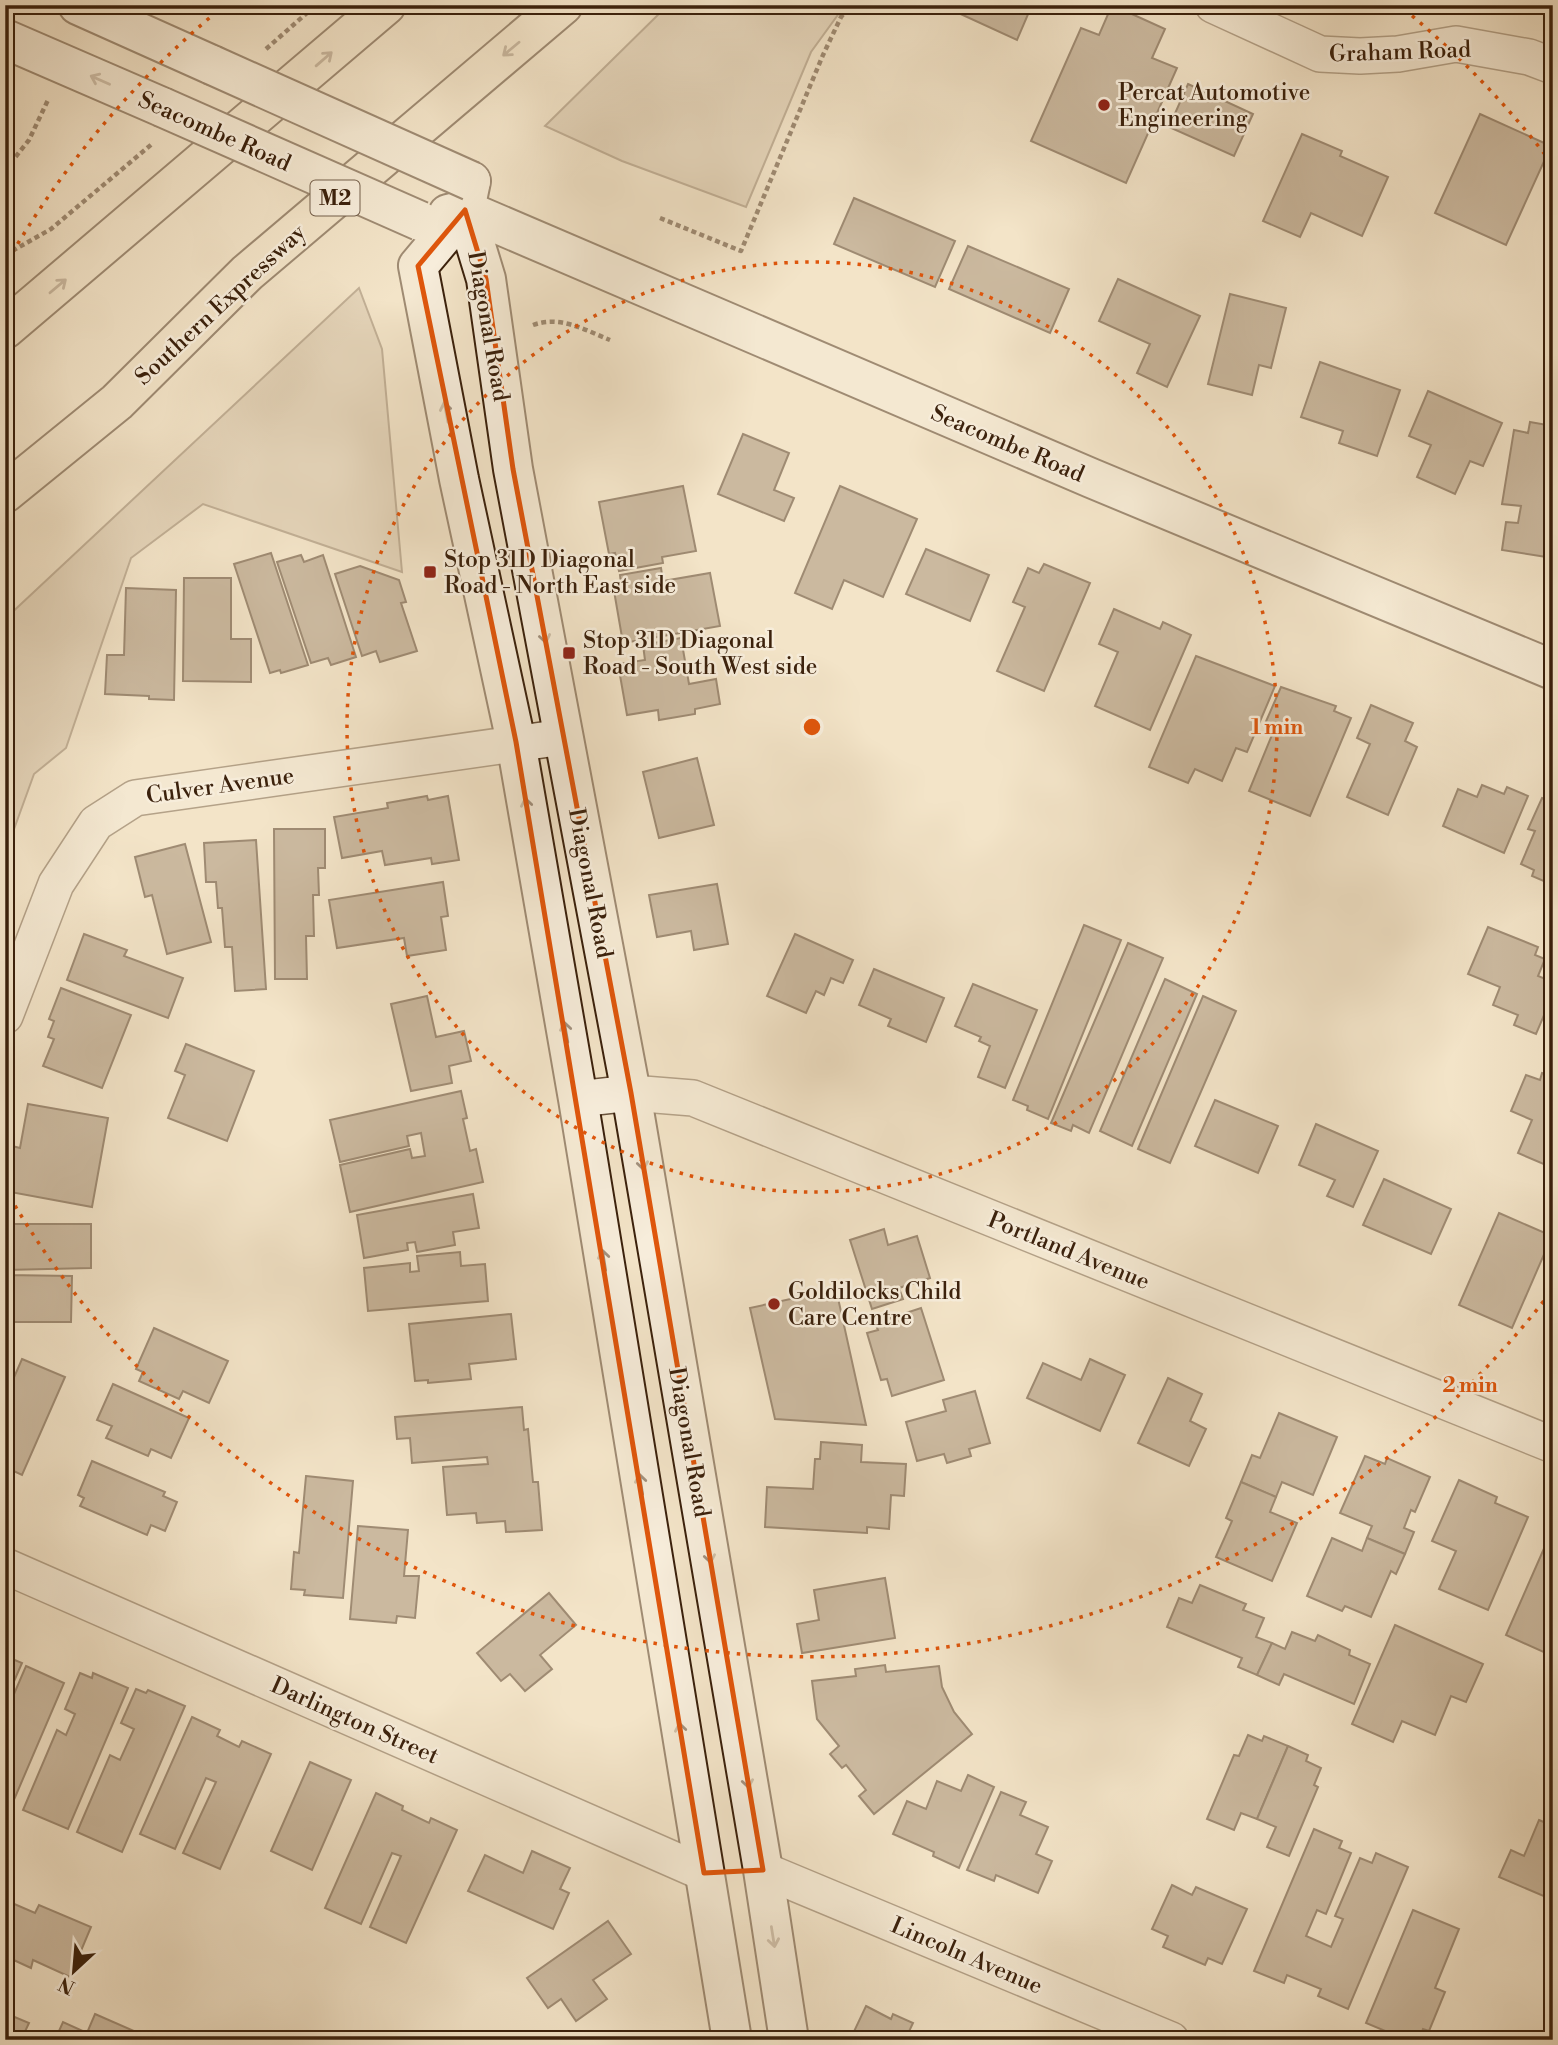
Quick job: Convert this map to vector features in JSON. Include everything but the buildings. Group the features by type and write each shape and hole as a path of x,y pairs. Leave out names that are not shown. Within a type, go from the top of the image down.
{"highway":[{"path":"5,329 386,5"},
{"name":"Southern Expressway","path":"5,493 117,402 247,273 563,5"},
{"path":"5,513 117,402"}],"main road":[{"name":"Seacombe Road","path":"78,5 212,65 468,196 1065,467 1553,670"},
{"name":"Seacombe Road","path":"5,39 420,221 468,196"},
{"name":"Diagonal Road","path":"468,196 486,279 513,469 631,1093 789,2040"},
{"name":"Diagonal Road","path":"468,196 418,266 459,479 516,742 578,1099 732,2040"},
{"path":"704,1873 762,1870"}],"street":[{"name":"Graham Road","path":"1213,5 1320,54 1398,54 1456,44 1529,57 1553,66"},
{"name":"Culver Avenue","path":"5,1016 56,884 96,823 135,798 564,737"},
{"name":"Portland Avenue","path":"578,1099 631,1093 693,1098 1553,1445"},
{"name":"Darlington Street","path":"5,1566 704,1873"},
{"name":"Lincoln Avenue","path":"762,1870 1171,2040"}],"path":[{"path":"660,218 741,251 822,55 841,17 851,5"},
{"path":"5,170 29,140 64,64"},
{"path":"529,331 533,324 550,320 566,323 610,340"}],"highlighted area":[{"path":"465,210 486,279 513,469 631,1093 763,1870 704,1873 516,742 418,266"}],"shaded area":[{"path":"668,5 845,5 811,52 746,207 622,161 545,126"},
{"path":"359,288 382,349 402,572 203,504 131,558 66,748 34,774 5,854 5,619"}],"place":[{"name":"Percat Automotive Engineering","path":"1104,105"},
{"name":"Stop 31D Diagonal Road - North East side","path":"430,572"},
{"name":"Stop 31D Diagonal Road - South West side","path":"569,653"},
{"name":"Goldilocks Child Care Centre","path":"774,1304"}]}
